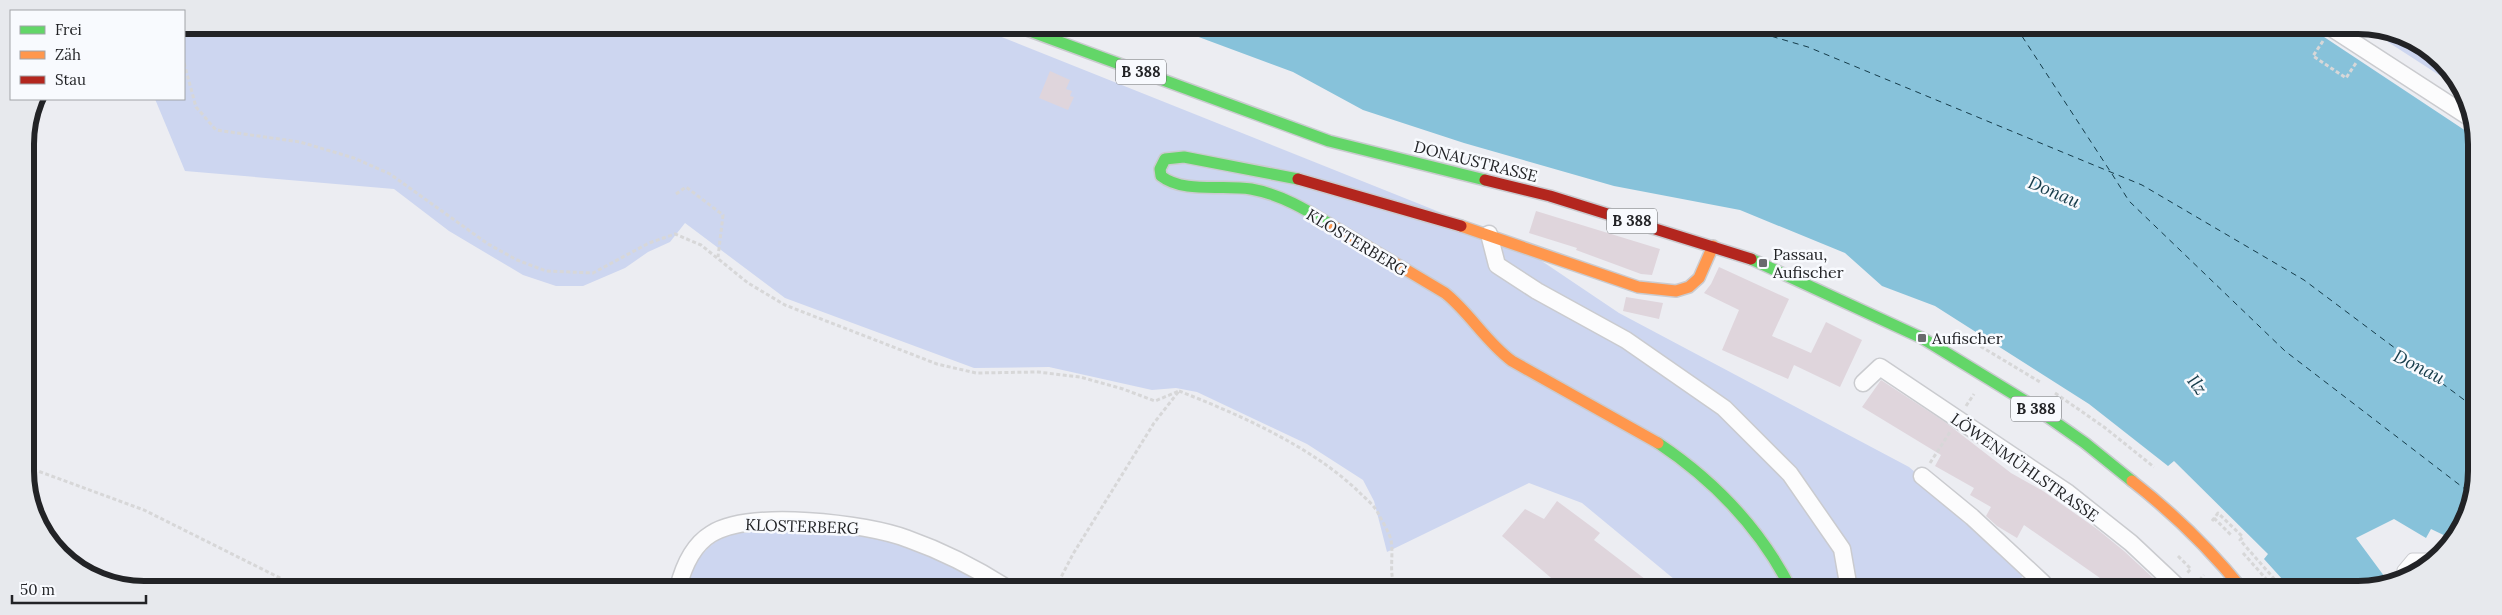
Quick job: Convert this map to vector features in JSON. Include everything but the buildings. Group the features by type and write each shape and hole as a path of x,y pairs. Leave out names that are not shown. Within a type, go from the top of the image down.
{"street":[{"name":"DONAUSTRASSE","path":"1038,34 1329,141 1550,196 1763,263 1922,338 2025,401 2085,443 2185,526 2235,581"},
{"path":"2340,34 2463,113"},
{"name":"KLOSTERBERG","path":"1713,246 1699,278 1689,286 1676,291 1638,287 1489,234 1274,173 1184,157 1165,159 1160,165 1160,173 1163,178 1169,183 1180,186 1240,187 1274,194 1450,297 1510,360 1659,444 1709,482 1736,506 1767,549 1786,581"},
{"path":"1489,234 1497,265 1537,291 1626,340 1724,408 1784,467 1842,549 1848,581"},
{"name":"LÖWENMÜHLSTRASSE","path":"1863,383 1880,367 2068,493 2131,543 2171,581"},
{"path":"1922,476 1972,517 2042,581"},
{"name":"KLOSTERBERG","path":"680,581 685,568 700,542 722,528 740,523 760,522 839,524 872,528 908,539 994,581"}],"lane":[{"path":"2402,572 2412,558 2426,558"}],"path":[{"path":"2327,34 2313,56 2346,78 2365,50"},
{"path":"185,67 196,108 216,130 300,142 354,158 390,174 488,244 517,260 546,271 593,273 649,243 674,234 701,245 748,283 785,305 938,364 976,373 1038,372 1080,378 1123,388 1155,401 1178,392 1228,412 1301,449 1345,479 1377,510 1390,540 1390,567 1394,581"},
{"path":"676,194 686,187 723,214 718,258"},
{"path":"1059,581 1073,554 1150,430 1178,392"},
{"path":"34,470 144,510 286,581"},
{"path":"2231,536 2213,520 2218,513 2243,536 2240,540 2276,581"}],"shaded area":[{"path":"185,34 994,34 1512,241 1619,313 1909,467 2026,567 2020,581 1676,581 1582,503 1529,483 1387,552 1374,501 1363,480 1307,444 1197,392 1176,388 1152,390 1049,367 974,368 785,298 685,223 670,242 648,252 625,268 583,286 556,286 523,275 449,231 394,189 185,171 155,100 185,100"},
{"path":"2390,39 2394,40 2420,52 2450,82 2388,42"},
{"path":"749,530 834,533 897,540 978,581 687,581 698,560 712,544 730,534"}],"water":[{"path":"1191,34 2320,34 2467,132 2468,479 2462,507 2447,537 2431,529 2426,538 2394,519 2356,538 2386,578 2366,581 2284,581 2264,559 2268,554 2174,461 2168,466 2089,404 1935,306 1882,286 1845,253 1740,210 1614,186 1464,143 1363,110 1293,72"}],"ferry route":[{"path":"1764,34 1808,47 2142,185 2304,280 2468,403"},
{"path":"2021,34 2110,171"},
{"path":"2112,174 2129,201 2285,351 2466,490"}],"traffic: fast":[{"path":"1038,34 1329,141 1485,180"},
{"path":"1298,179 1184,157 1165,159 1160,169 1161,176 1170,182 1181,185 1262,191 1303,208 1331,225"},
{"path":"1751,259 1922,338 2025,401 2085,443 2132,481"},
{"path":"1658,443 1698,473 1734,507 1765,546 1787,581"}],"traffic: slow":[{"path":"1331,225 1445,293 1494,345 1512,361 1658,443"},
{"path":"1461,226 1638,287 1676,291 1689,287 1699,278 1713,246"},
{"path":"2132,481 2190,532 2236,581"}],"traffic: jam":[{"path":"1298,179 1461,226"},
{"path":"1485,180 1550,196 1751,259"}],"place":[{"name":"Passau, Aufischer","path":"1763,263"},
{"name":"Aufischer","path":"1922,338"}],"water label":[{"name":"Donau","path":"2054,192"},
{"name":"Donau","path":"2419,367"},
{"name":"Ilz","path":"2197,385"}]}
